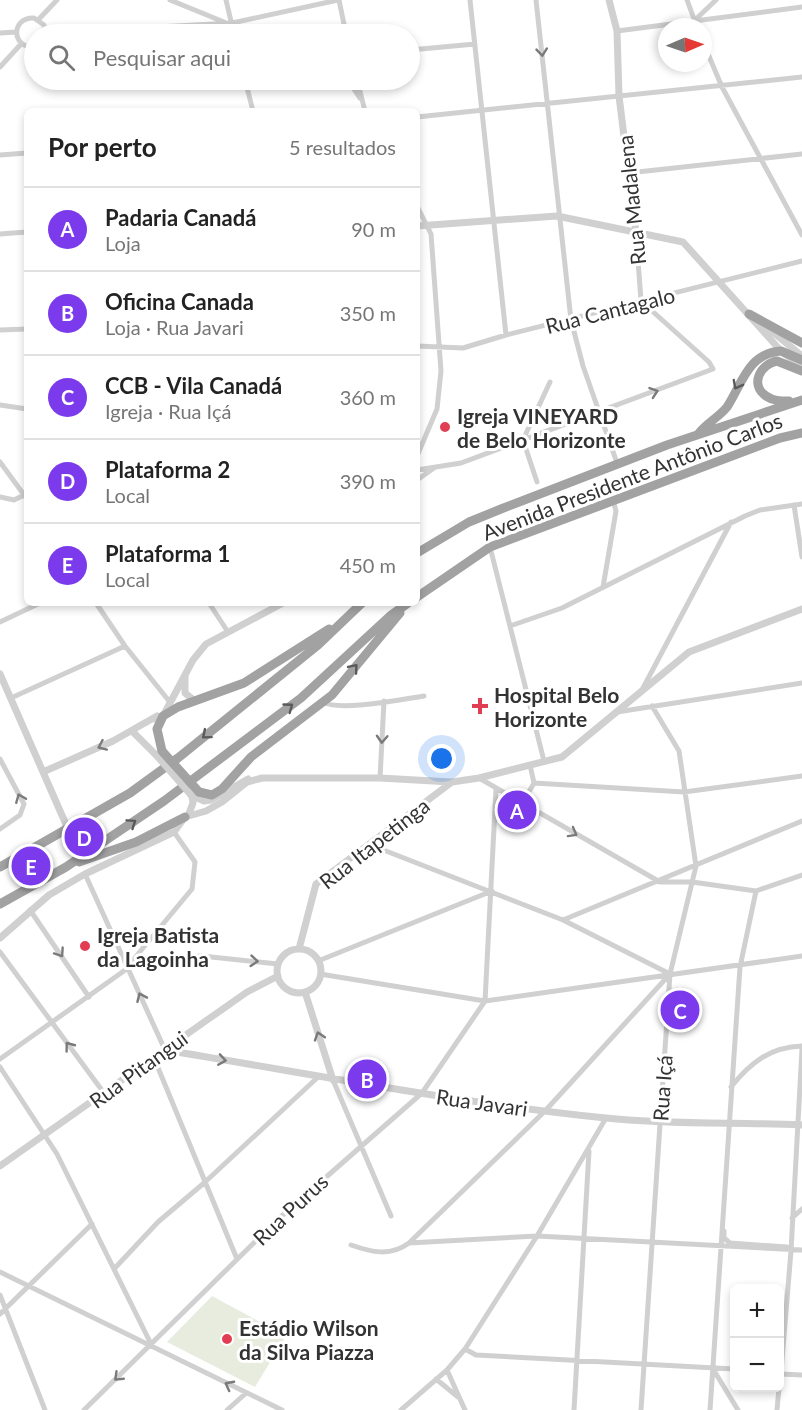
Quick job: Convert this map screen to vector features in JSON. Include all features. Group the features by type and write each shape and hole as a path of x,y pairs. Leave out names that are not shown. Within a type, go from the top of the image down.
{"highway":[{"path":"749,314 802,343"},
{"path":"698,435 727,407 745,372 767,354 781,351 802,358"},
{"path":"792,402 774,400 763,394 758,384 759,372 765,365 777,361 802,369"},
{"name":"Avenida Presidente Antônio Carlos","path":"420,551 469,522 617,463 802,400"},
{"name":"Avenida Presidente Antônio Carlos","path":"420,595 490,548 780,438 802,433"},
{"path":"0,867 130,793 178,758 318,645 359,606"},
{"path":"0,904 66,867 164,801 301,698 390,616 405,606"},
{"path":"349,616 244,683 163,711 157,729 160,753 194,795 212,795 222,789 251,757 323,702 406,606"},
{"path":"66,867 136,842 187,817"}],"street":[{"path":"38,20 57,0"},
{"path":"170,0 229,23"},
{"path":"226,0 229,23"},
{"path":"212,24 229,23 339,0 344,24"},
{"path":"470,0 506,335"},
{"path":"536,0 557,216 571,320 617,463"},
{"name":"Rua Madalena","path":"609,0 617,31 619,96 636,233 641,302"},
{"path":"687,0 693,18"},
{"path":"700,18 716,0"},
{"path":"712,21 802,7"},
{"path":"21,44 16,32 19,24 26,19 38,20 42,24"},
{"path":"617,31 658,27"},
{"path":"0,33 16,32"},
{"path":"0,67 21,44"},
{"path":"420,49 475,44"},
{"path":"712,63 722,87 802,235"},
{"path":"420,117 802,77"},
{"path":"248,90 252,108"},
{"path":"355,90 364,103"},
{"path":"360,90 365,108"},
{"path":"0,155 24,153"},
{"path":"628,173 802,154"},
{"path":"420,211 429,225 441,371 437,409 420,449"},
{"path":"420,226 557,216 682,242 781,351 802,369"},
{"path":"0,234 24,232"},
{"name":"Rua Cantagalo","path":"420,346 474,346 506,335 721,284 802,261"},
{"path":"420,470 461,463 712,369 709,362 641,302"},
{"path":"749,314 802,358"},
{"path":"0,330 24,329"},
{"path":"763,330 768,342 767,354"},
{"path":"537,482 523,440 550,382"},
{"path":"0,405 24,408"},
{"path":"0,462 24,494"},
{"path":"420,478 436,467"},
{"path":"0,497 14,500 24,498"},
{"path":"603,587 616,511 613,500"},
{"path":"510,626 562,608 760,510 802,504"},
{"path":"794,505 802,557"},
{"path":"643,688 732,522"},
{"path":"490,548 544,761"},
{"path":"0,622 34,606"},
{"path":"98,606 125,646 163,711"},
{"path":"211,606 228,632"},
{"path":"44,772 132,731 163,711 199,651 228,632 277,606"},
{"name":"Rua Itapetinga","path":"299,949 316,885 452,782 479,778 562,757 689,652 802,609"},
{"path":"11,698 125,646"},
{"path":"0,674 68,830"},
{"path":"186,674 185,693 195,701"},
{"path":"617,712 802,683"},
{"path":"323,702 330,705 344,705 424,696"},
{"path":"380,778 384,701"},
{"name":"Rua Içá","path":"641,1410 670,974 696,866 679,752 652,706"},
{"path":"132,731 160,753"},
{"path":"0,761 24,804 20,815 0,829"},
{"path":"522,804 534,783 530,765"},
{"path":"194,795 204,801 217,798 230,787 259,776 286,778"},
{"path":"534,783 684,792 802,776"},
{"path":"187,817 222,802 247,782 262,778 380,778 452,782"},
{"path":"479,778 660,882 692,882 756,891 802,875"},
{"path":"485,1000 496,789"},
{"path":"0,938 49,895 85,874 174,832 187,817 194,803 194,795"},
{"path":"563,920 660,882 802,820"},
{"path":"0,1059 89,997 133,960 192,889 195,862 174,832"},
{"path":"368,844 563,920 670,974"},
{"path":"85,874 165,1050"},
{"path":"318,961 492,891"},
{"path":"756,891 740,967 730,1088 725,1239 730,1243 802,1250"},
{"path":"30,910 89,997"},
{"path":"299,949 307,950 318,961 320,974 312,988 305,992 288,990 278,976 278,964 286,953 299,949"},
{"path":"0,952 104,1093"},
{"path":"133,960 202,956 278,964"},
{"path":"320,974 485,1000 670,974 740,967 802,956"},
{"path":"351,1245 382,1253 397,1250 409,1243 545,1110 670,974"},
{"name":"Rua Pitangui","path":"0,1166 247,992 278,976"},
{"path":"305,992 333,1080 391,1216"},
{"name":"Rua Purus","path":"85,1410 237,1258 360,1145 422,1093 485,1000"},
{"path":"730,1088 742,1072 762,1057 779,1049 802,1048 800,1125 783,1338"},
{"name":"Rua Javari","path":"165,1050 317,1078 606,1118 660,1123 729,1122 800,1125"},
{"path":"154,1058 237,1258"},
{"path":"0,1067 46,1135 151,1344"},
{"path":"114,1269 158,1222 204,1183 317,1078"},
{"path":"401,1410 447,1370 465,1348 537,1236 606,1118"},
{"path":"574,1410 589,1149"},
{"path":"710,1410 727,1167"},
{"path":"792,1218 802,1209"},
{"path":"0,1314 92,1224"},
{"path":"409,1243 537,1236 653,1244 791,1249"},
{"path":"0,1272 151,1344 245,1394 282,1410"},
{"path":"0,1295 45,1410"},
{"path":"465,1348 476,1355 730,1369"},
{"path":"712,1367 738,1410"},
{"path":"447,1370 465,1410"},
{"path":"784,1374 802,1375"},
{"path":"436,1379 459,1398"},
{"path":"777,1410 778,1392"},
{"path":"228,1410 245,1394"}],"shaded area":[{"name":"Estádio Wilson da Silva Piazza","path":"212,1296 286,1336 255,1387 167,1342"}],"place":[{"name":"Igreja VINEYARD de Belo Horizonte","path":"445,427"},
{"name":"Hospital Belo Horizonte","path":"480,706"},
{"name":"Padaria Canadá","path":"517,810"},
{"name":"Plataforma 2","path":"84,837"},
{"name":"Plataforma 1","path":"31,866"},
{"name":"Igreja Batista da Lagoinha","path":"85,946"},
{"name":"CCB - Vila Canadá","path":"680,1010"},
{"name":"Oficina Canada","path":"367,1079"},
{"name":"Estádio Wilson da Silva Piazza","path":"227,1339"}]}
